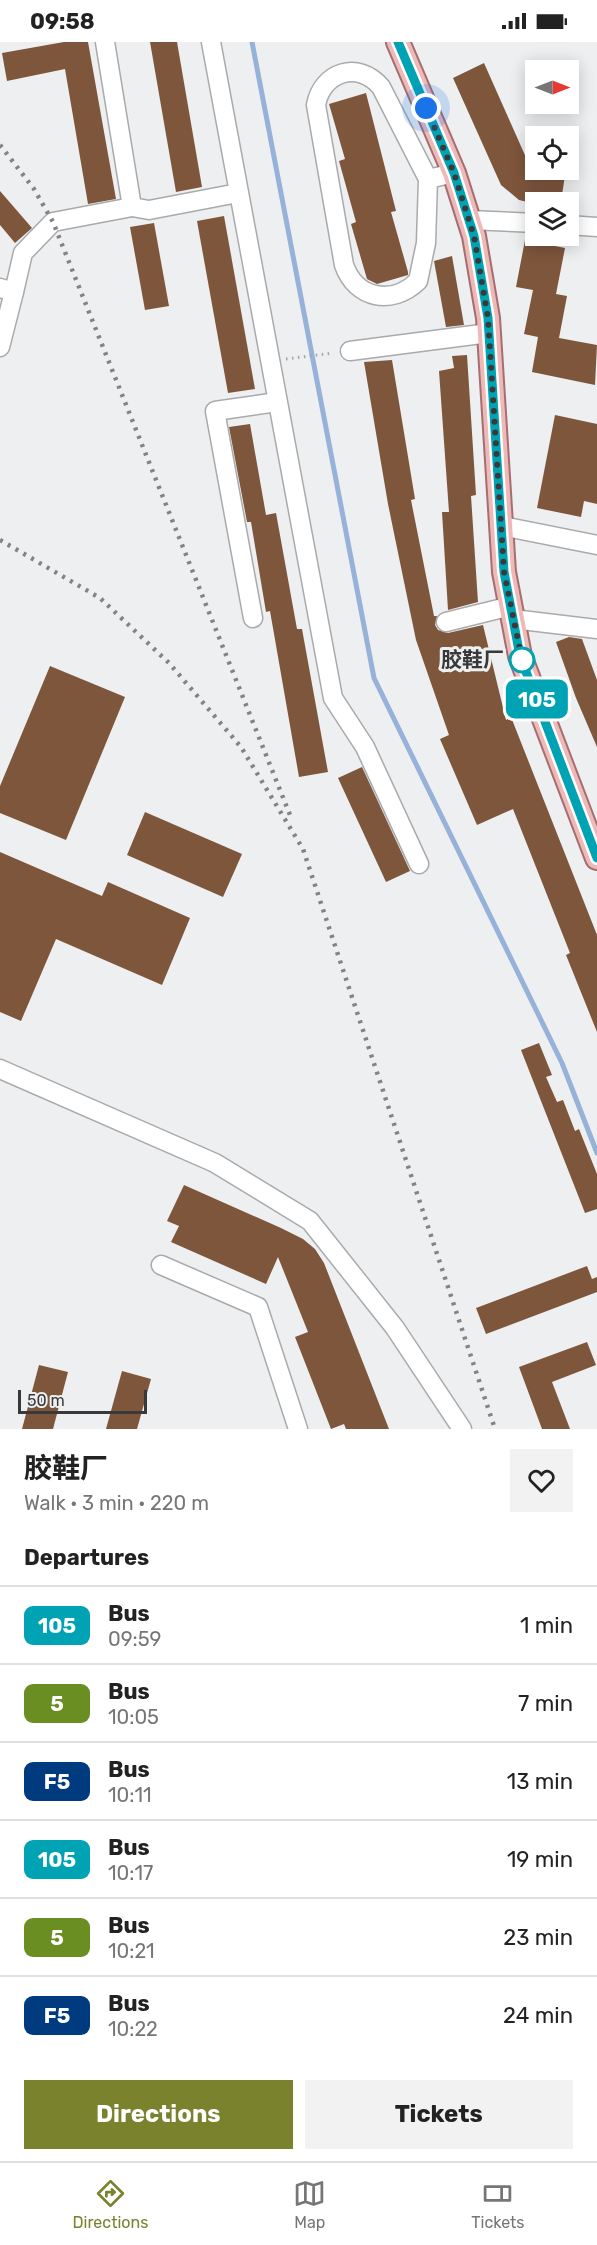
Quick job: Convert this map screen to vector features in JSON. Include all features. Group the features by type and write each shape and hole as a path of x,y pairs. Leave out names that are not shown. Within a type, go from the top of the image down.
{"main road":[{"path":"398,42 454,173 474,236 489,333 504,572 520,656 597,858"}],"street":[{"path":"105,42 132,207"},
{"path":"211,42 333,698 365,747 419,864"},
{"path":"354,71 375,81 428,179 426,243 418,281 402,294 392,297 382,297 363,291 351,280 344,265 316,105 325,83 338,73 354,71"},
{"path":"428,179 454,173"},
{"path":"0,347 7,295 23,253 53,222 132,207 149,210 238,193"},
{"path":"469,220 525,223"},
{"path":"579,226 597,227"},
{"path":"350,351 489,333"},
{"path":"253,618 215,411 277,402"},
{"path":"502,526 597,545"},
{"path":"446,622 512,612 597,629"},
{"path":"0,1069 215,1163 310,1221 395,1328 462,1429"},
{"path":"161,1265 258,1307 298,1429"}],"path":[{"path":"298,357 350,351"}],"building":[{"path":"64,42 88,42 116,199 88,204 65,69 7,81 2,53"},
{"path":"150,42 177,42 202,187 176,192"},
{"path":"484,63 525,155 525,180 564,180 562,192 525,192 525,201 519,200 501,185 453,78"},
{"path":"366,93 396,211 391,212 408,272 408,275 377,284 367,279 351,224 356,222 339,161 345,159 329,104"},
{"path":"0,191 32,228 15,243 0,225"},
{"path":"224,216 255,389 228,393 197,221"},
{"path":"154,223 169,306 145,310 130,227"},
{"path":"525,240 525,246 565,248 556,294 567,296 559,338 597,345 595,385 532,372 538,337 524,334 533,290 516,287"},
{"path":"452,256 464,325 446,327 434,261"},
{"path":"467,355 476,495 471,496 478,602 448,610 442,512 449,512 439,371 454,368 452,356"},
{"path":"392,360 415,499 411,500 434,616 437,616 435,625 438,630 448,633 483,625 506,720 511,717 597,935 597,1032 566,955 570,953 513,809 477,825 440,739 449,735 416,640 388,504 364,362"},
{"path":"555,415 597,424 597,504 584,501 581,517 537,508"},
{"path":"250,424 266,515 276,513 297,629 302,629 328,772 299,777 270,611 266,612 251,522 247,522 229,427"},
{"path":"569,637 582,639 597,680 597,747 556,642"},
{"path":"50,666 125,697 66,840 0,813 0,786"},
{"path":"362,767 410,871 386,882 338,778"},
{"path":"145,812 242,854 223,897 127,855"},
{"path":"0,852 102,896 108,882 190,918 162,985 56,939 21,1021 0,1012"},
{"path":"539,1043 552,1075 546,1077 557,1102 563,1100 575,1131 579,1129 597,1174 597,1209 585,1213 521,1050"},
{"path":"184,1185 281,1228 303,1239 315,1249 324,1263 389,1429 346,1429 344,1424 331,1429 295,1337 308,1332 278,1257 266,1284 171,1242 179,1226 167,1221"},
{"path":"587,1266 592,1279 597,1277 597,1292 486,1334 476,1308"},
{"path":"587,1342 596,1365 552,1382 570,1429 542,1429 519,1367"},
{"path":"39,1365 68,1372 53,1429 22,1429"},
{"path":"122,1371 151,1379 137,1429 106,1429"}],"waterway":[{"path":"252,42 374,678 562,1063 597,1153"}],"railway":[{"path":"0,145 34,189 53,222 290,815"},
{"path":"0,540 100,598 169,663 241,747 303,849 495,1429"}],"bus line":[{"name":"105","path":"398,42 454,173 474,236 488,318 504,572 520,656 597,858"}],"place":[{"name":"胶鞋厂","path":"522,660"}],"route":[{"path":"426,108 454,173 474,236 488,318 504,572 522,660"}]}
